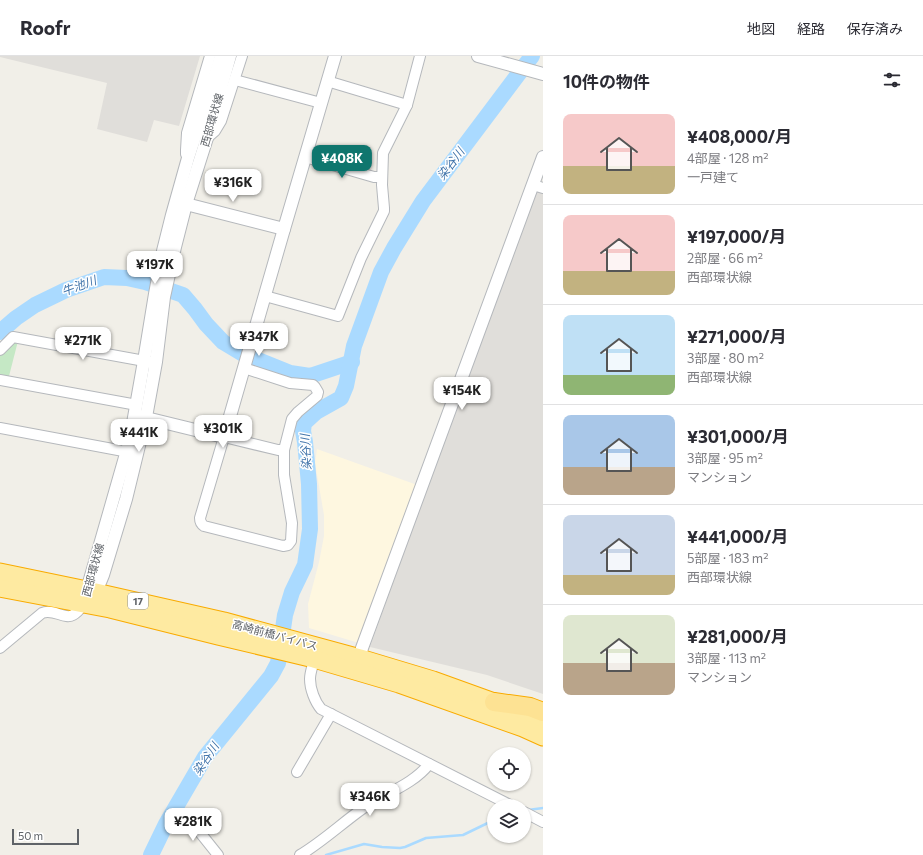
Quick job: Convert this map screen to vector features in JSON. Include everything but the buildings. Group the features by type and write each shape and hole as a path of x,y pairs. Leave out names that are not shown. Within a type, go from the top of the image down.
{"highway":[{"name":"高崎前橋バイパス","path":"0,572 89,595 224,621 272,641 294,647 360,658 432,680 494,702 543,722"},
{"name":"高崎前橋バイパス","path":"0,588 89,595"},
{"name":"高崎前橋バイパス","path":"294,647 314,659 399,684 523,728 543,737"},
{"path":"432,680 468,683 543,706"},
{"path":"494,702 530,707 543,712"},
{"path":"523,728 538,744 543,747"}],"street":[{"path":"188,158 186,154 187,133 210,56"},
{"name":"西部環状線","path":"89,595 132,453 130,440 139,412 150,362 160,296 181,202 188,158 221,56"},
{"name":"西部環状線","path":"181,202 207,138 230,56"},
{"path":"207,138 218,126 242,56"},
{"path":"244,366 290,383 313,385 316,387 318,392 317,396 292,419 284,450 284,476 292,528 291,541 286,546 204,526 201,523 200,518 224,437 244,366 305,157 335,56"},
{"path":"265,296 338,316 361,258 384,211 382,177 383,153 407,105 420,56"},
{"path":"478,56 543,74"},
{"path":"235,80 321,103"},
{"path":"328,81 407,105"},
{"path":"305,157 382,177"},
{"path":"360,658 362,648 538,186 543,157"},
{"path":"181,202 284,229"},
{"path":"0,350 13,337 150,362"},
{"path":"0,380 139,412 224,437 278,450 284,450"},
{"path":"0,428 132,453"},
{"path":"0,648 42,613 48,611 71,616 89,595"},
{"path":"314,659 310,678 312,691 322,709 498,799"},
{"path":"297,772 331,714"},
{"path":"300,855 317,844 362,809 404,785 419,774 429,764"},
{"path":"186,815 218,855"},
{"path":"531,816 543,822"}],"shaded area":[{"path":"0,56 200,56 179,126 154,120 147,142 97,129 107,83"},
{"path":"534,189 543,192 543,694 487,675 370,647"},
{"path":"317,449 420,486 359,643 309,628 308,604 324,536 324,515 315,463"}],"green space":[{"path":"18,341 8,380 0,378 0,354"}],"waterway":[{"name":"染谷川","path":"151,855 166,824 205,757 271,676 278,663 285,615 292,592 305,565 310,529 309,484 303,431 304,423 316,412 341,398 346,386 354,346 381,272 394,248 423,201 532,56"},
{"name":"牛池川","path":"0,332 16,318 35,305 66,290 104,277 127,278 145,282 183,295 206,324 223,342 243,354 290,373 310,376 352,362"},
{"path":"531,810 543,808"},
{"path":"326,855 364,844 400,848 426,838 463,835 487,823"}]}
